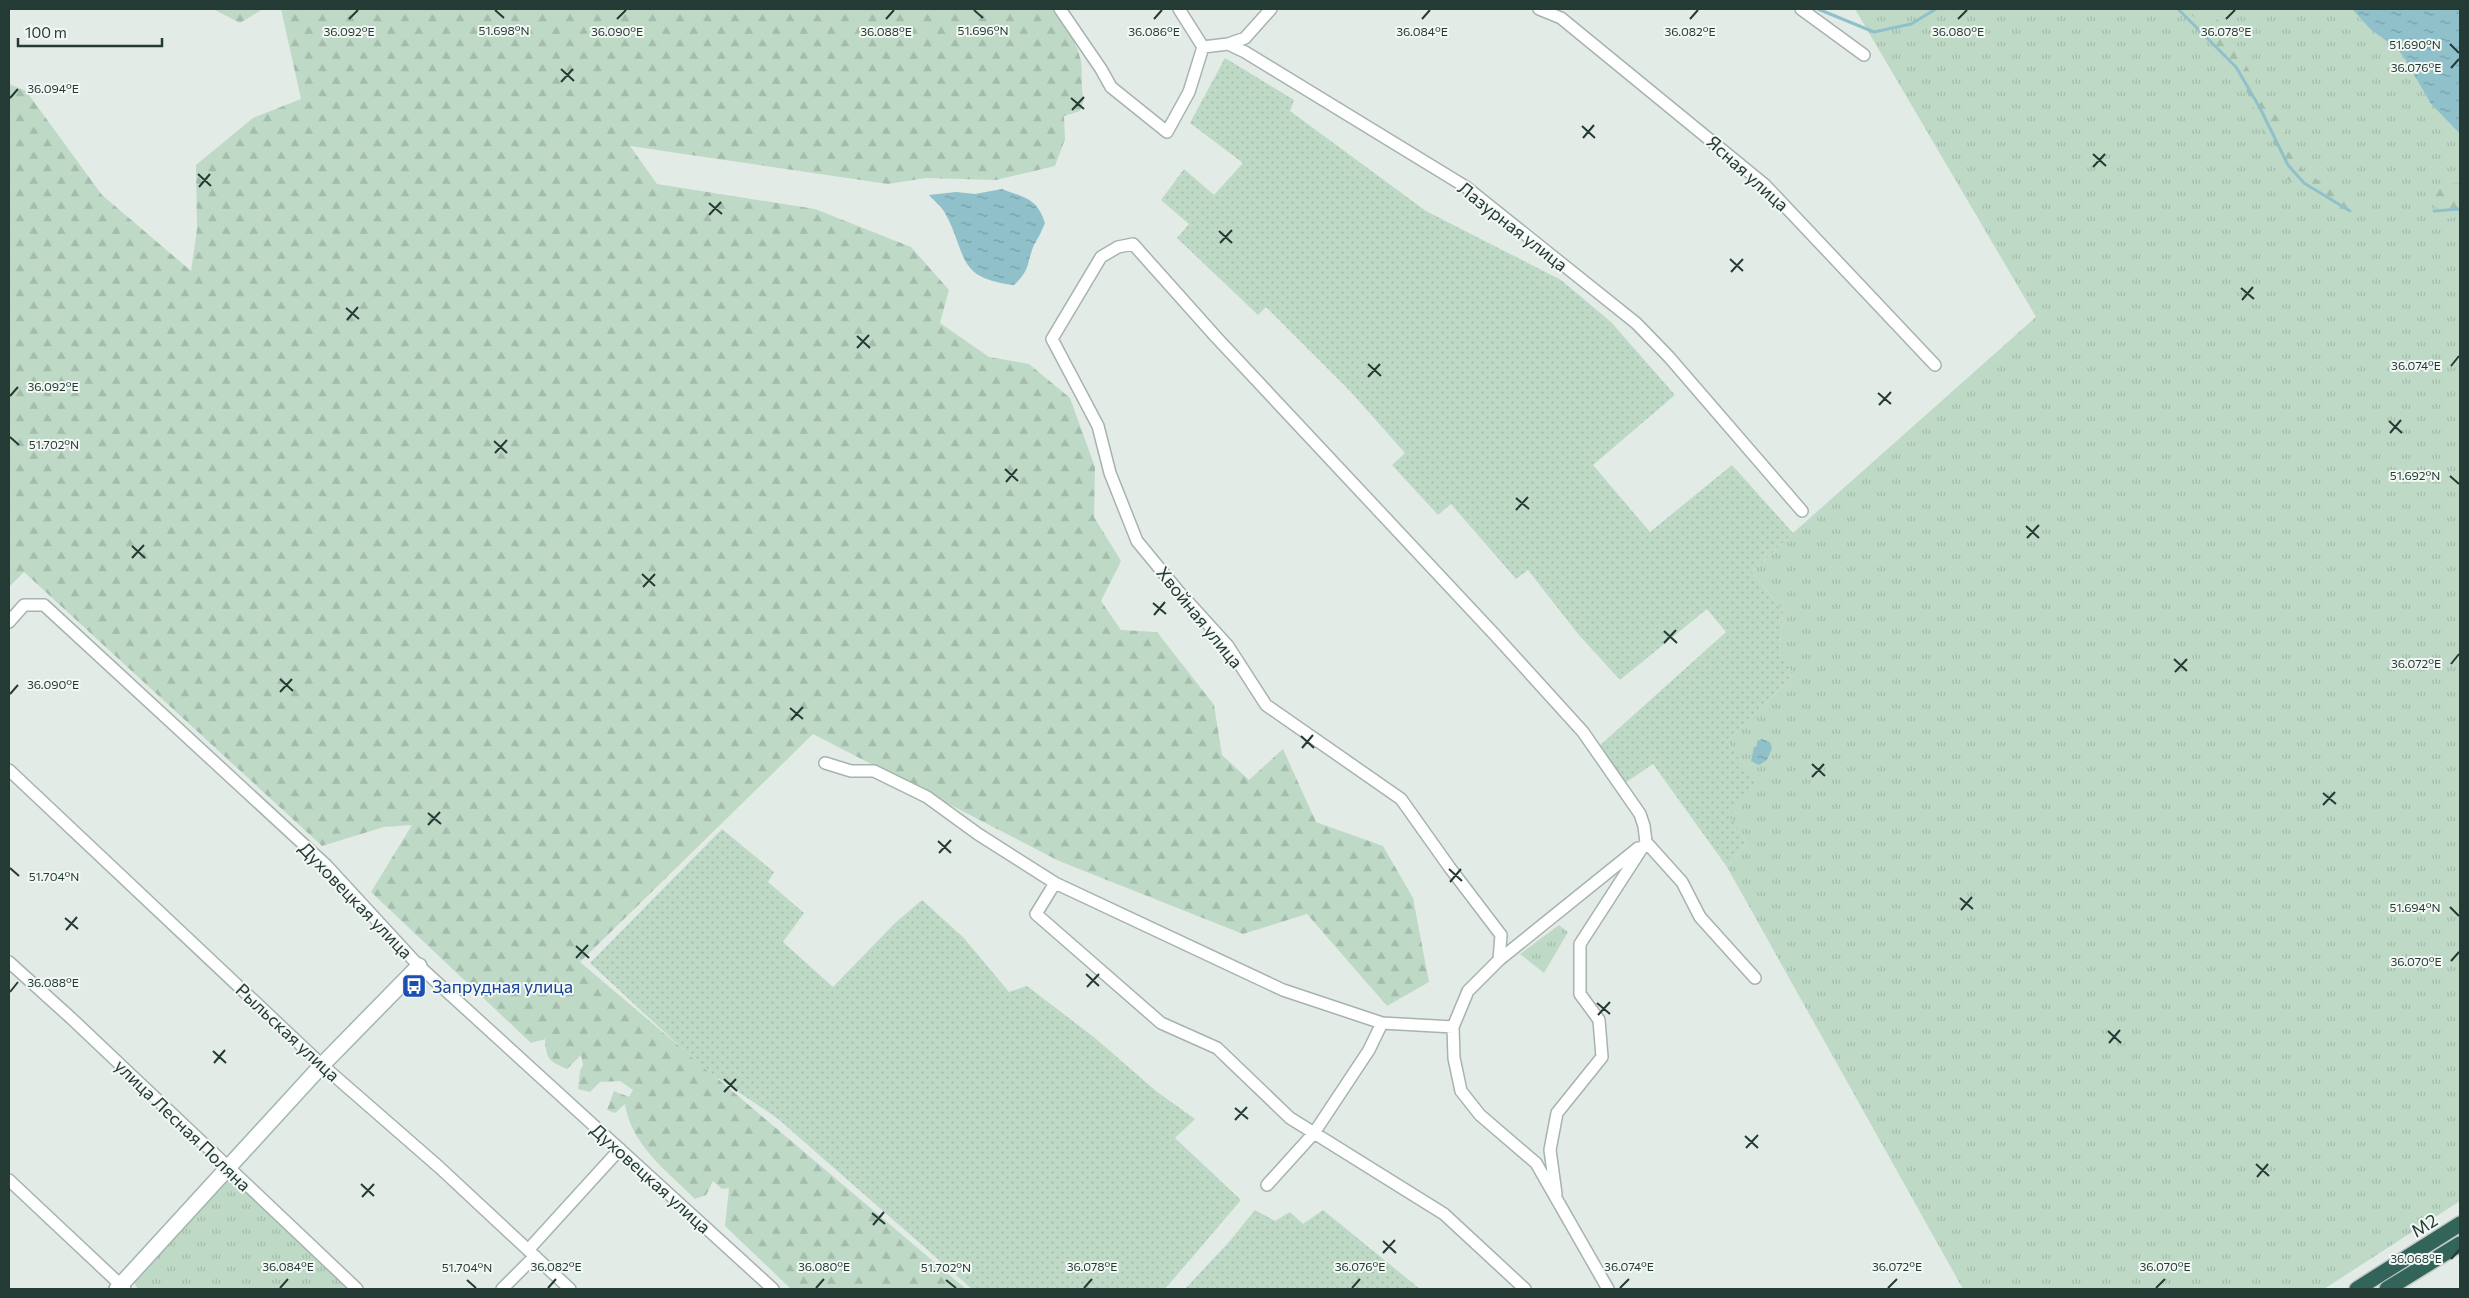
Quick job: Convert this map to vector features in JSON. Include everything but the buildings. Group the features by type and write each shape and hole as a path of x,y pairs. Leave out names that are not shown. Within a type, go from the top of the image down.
{"highway":[{"name":"М2","path":"2358,1289 2460,1224"},
{"path":"2388,1289 2460,1244"}],"street":[{"path":"1060,9 1111,87 1167,132 1188,92 1203,46"},
{"path":"1179,9 1203,46"},
{"path":"1203,46 1228,44 1245,38 1271,9"},
{"name":"Ясная улица","path":"1538,9 1561,18 1765,185 1935,365"},
{"path":"1561,18 1570,9"},
{"path":"1801,9 1864,55"},
{"name":"Лазурная улица","path":"1228,44 1245,52 1466,187 1636,323 1669,357 1802,512"},
{"name":"Хвойная улица","path":"1499,960 1501,935 1450,868 1401,798 1266,705 1228,646 1179,592 1137,541 1110,473 1098,426 1052,339 1101,257 1118,247 1133,244 1216,337 1495,635 1583,732 1640,814 1646,842"},
{"name":"Духовецкая улица","path":"9,622 24,605 44,605 326,866 418,966 773,1289"},
{"path":"824,763 851,772 874,771 927,797 978,834 1055,883 1283,990 1382,1023 1453,1027"},
{"name":"Рыльская улица","path":"9,770 322,1065 439,1168 570,1289"},
{"path":"1608,1289 1556,1194 1536,1163 1480,1115 1461,1091 1454,1058 1453,1027 1468,991 1499,960 1646,842"},
{"path":"1646,842 1682,882 1700,917 1755,978"},
{"path":"1556,1194 1550,1150 1557,1113 1602,1057 1599,1020 1580,994 1580,944 1646,842"},
{"path":"1055,883 1036,914 1161,1023 1217,1048 1290,1118 1444,1214 1526,1289"},
{"name":"улица Лесная Поляна","path":"9,962 71,1018 227,1168 357,1289"},
{"path":"9,1180 121,1288 227,1168 322,1065 418,966"},
{"path":"1267,1185 1314,1133 1369,1050 1382,1023"},
{"path":"502,1289 620,1149"}],"green space":[{"path":"213,9 263,9 240,23"},
{"path":"281,9 1055,9 1077,47 1082,66 1084,100 1080,111 1064,116 1065,139 1055,166 996,180 926,178 888,184 630,146 657,184 815,209 911,247 949,290 940,323 989,357 1029,364 1070,398 1095,467 1094,517 1121,561 1101,601 1121,630 1157,632 1214,705 1222,755 1249,780 1283,749 1316,822 1383,846 1413,898 1429,982 1387,1006 1307,914 1243,934 1059,861 813,734 580,962 966,1289 790,1288 725,1226 729,1188 722,1189 713,1181 706,1195 695,1199 642,1145 629,1119 625,1104 615,1113 607,1110 614,1091 629,1097 633,1090 620,1081 600,1082 590,1092 578,1089 580,1071 583,1065 581,1055 567,1069 552,1061 546,1051 545,1039 531,1043 371,892 412,825 384,827 322,846 24,572 9,587 9,84 26,91 102,195 191,271 197,229 196,165 253,118 301,99"},
{"path":"1855,9 2352,9 2371,30 2395,47 2403,56 2431,104 2460,134 2460,1201 2324,1289 1963,1289 1727,867 1747,842 1728,816 1755,784 1727,741 1794,675 1779,653 1783,611 1752,572 1793,533 2036,317"},
{"path":"2175,9 2207,9 2228,31 2237,57 2245,63 2262,95 2273,104 2275,114 2286,126 2286,142 2299,167 2354,206 2355,210 2352,216 2342,215 2285,177 2276,146 2263,134 2261,115 2251,105 2248,94 2237,77 2223,66 2222,52 2209,38 2202,24 2189,13"},
{"path":"1225,58 1294,100 1290,111 1426,211 1561,280 1611,322 1675,395 1593,465 1650,532 1732,465 1793,533 1752,572 1783,611 1779,653 1794,675 1727,741 1756,784 1729,816 1747,842 1727,867 1653,764 1625,783 1598,747 1726,632 1707,609 1620,680 1578,634 1528,570 1516,579 1451,504 1438,515 1392,465 1405,453 1350,391 1266,307 1258,315 1177,238 1189,224 1161,200 1184,169 1214,195 1243,163 1190,123"},
{"path":"2460,183 2460,216 2444,219 2434,202 2434,194 2436,190 2451,184"},
{"path":"722,829 774,872 768,882 804,913 783,942 833,987 895,923 922,900 963,937 1009,992 1027,986 1095,1038 1156,1091 1195,1119 1175,1138 1241,1200 1165,1289 972,1289 777,1118 703,1068 590,963"},
{"path":"1559,925 1568,932 1544,973 1520,954"},
{"path":"226,1178 245,1189 351,1289 138,1289 133,1281"},
{"path":"1255,1210 1275,1221 1290,1212 1303,1224 1323,1210 1420,1289 1185,1289 1229,1242"}],"water":[{"path":"2352,9 2460,9 2460,134 2431,104 2403,56 2395,47 2371,30"},
{"path":"1002,189 1029,200 1038,208 1045,223 1034,245 1026,270 1014,285 995,282 982,277 972,270 961,252 945,213 929,195 956,192 975,194"},
{"path":"1762,739 1770,742 1772,748 1767,760 1759,765 1751,761 1757,741"}],"waterway":[{"path":"1818,9 1874,32 1911,24 1936,9"},
{"path":"2178,9 2236,67 2260,108 2288,165 2304,183 2350,211"},
{"path":"2434,211 2460,209"}],"place":[{"name":"Запрудная улица","path":"414,986"}]}
